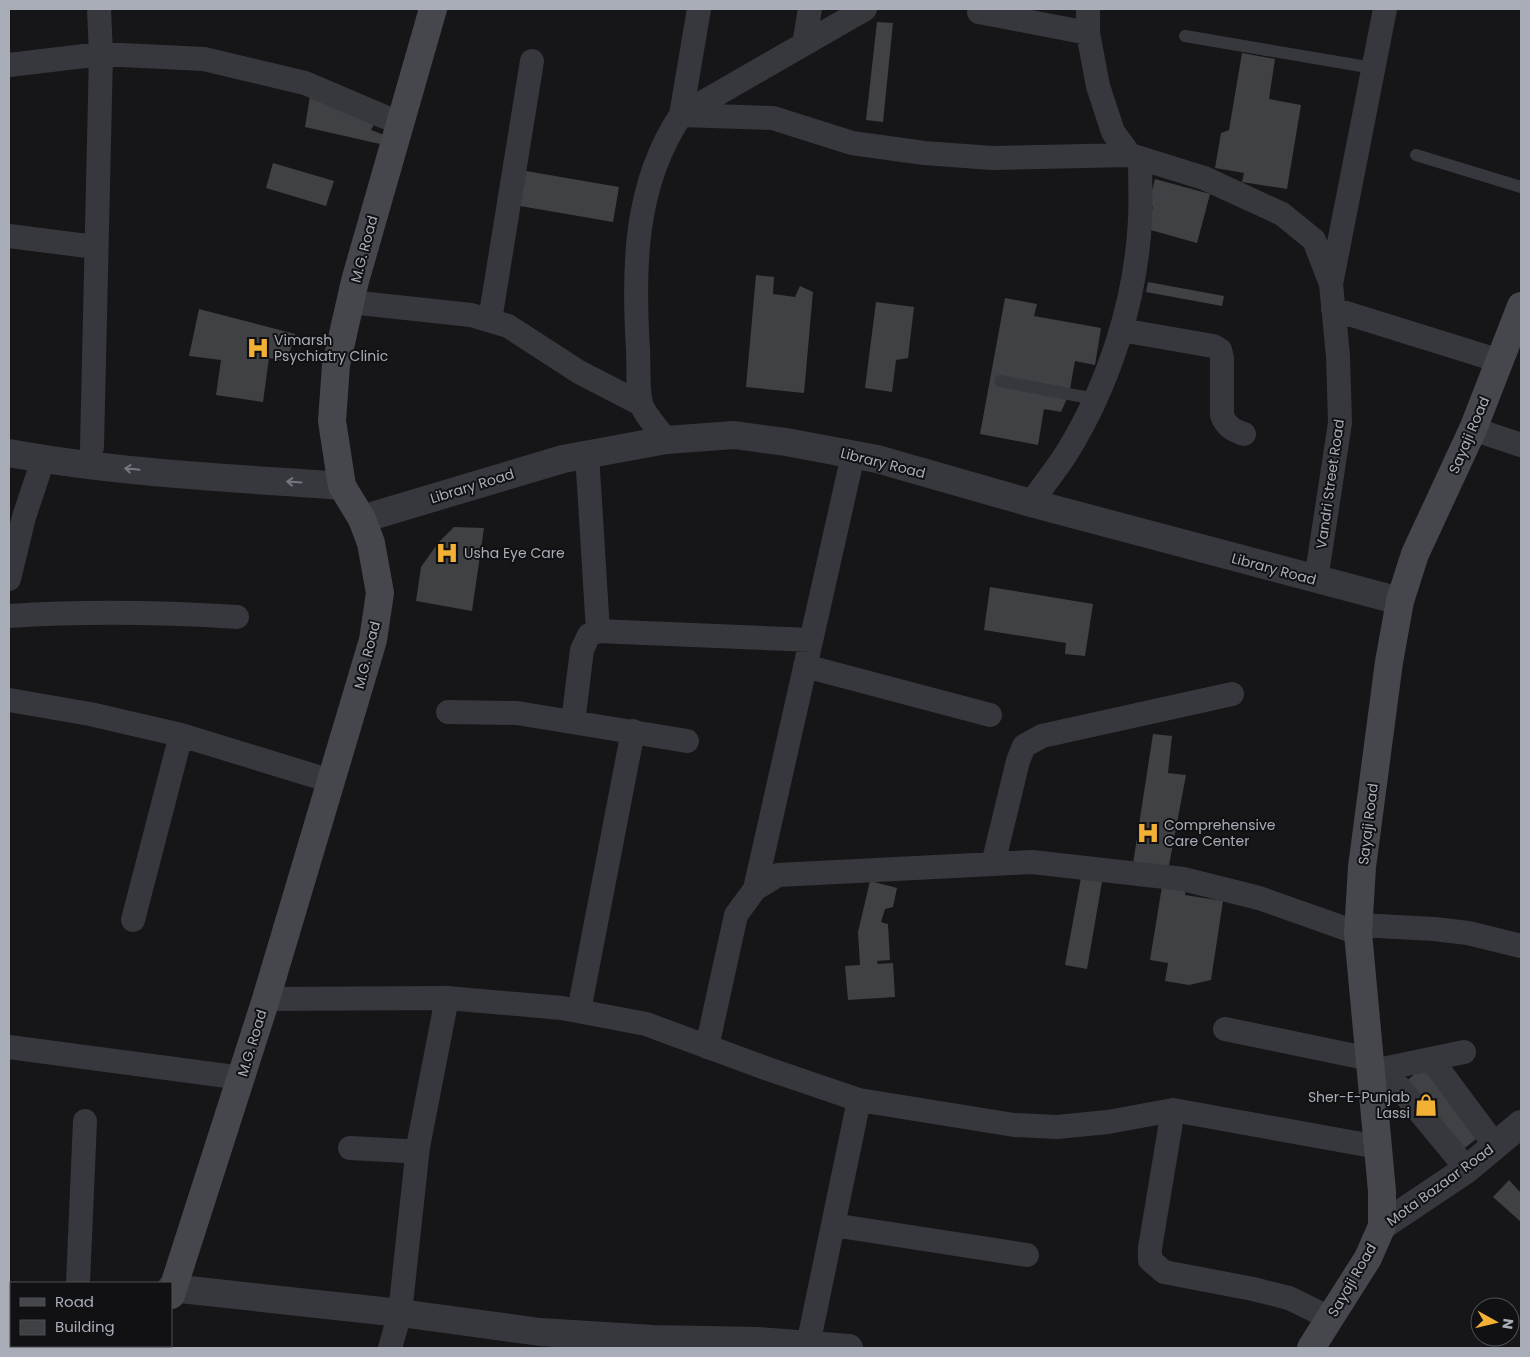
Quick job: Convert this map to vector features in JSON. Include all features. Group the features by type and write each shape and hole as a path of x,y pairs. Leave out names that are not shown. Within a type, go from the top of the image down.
{"main road":[{"name":"M.G. Road","path":"172,1290 242,1078 374,640 380,593 371,543 362,519 341,477 332,421 335,375 350,302 433,9"},
{"name":"Sayaji Road","path":"1314,1347 1368,1258 1382,1226 1382,1191 1378,1147 1375,1066 1359,929 1362,867 1389,662 1400,601 1415,554 1473,429 1521,306"}],"street":[{"path":"92,447 101,54 99,9"},
{"path":"641,404 636,318 638,241 643,204 656,161 668,135 681,115 699,9"},
{"path":"804,44 810,9"},
{"path":"681,115 864,9"},
{"path":"1031,504 1066,454 1095,399 1121,330 1133,282 1140,221 1135,157 1113,132 1098,86 1088,33 1088,9"},
{"path":"1331,284 1385,9"},
{"path":"979,12 1088,33"},
{"path":"9,65 101,54 204,59 304,83 399,124"},
{"path":"490,320 532,61"},
{"name":"Vandri Street Road","path":"681,115 773,118 852,143 924,153 992,158 1135,157 1204,178 1282,214 1314,240 1331,284 1338,356 1340,423 1316,580"},
{"path":"9,236 96,247"},
{"path":"350,302 470,315 508,326 579,372 641,404 666,440"},
{"path":"1333,309 1500,361"},
{"path":"1121,330 1213,346 1220,350 1222,358 1222,415 1225,423 1233,430 1244,434"},
{"path":"1473,429 1521,445"},
{"path":"9,435 341,477"},
{"name":"Library Road","path":"362,519 563,459 666,440 734,435 786,442 877,459 1031,504 1400,601"},
{"path":"9,453 43,460 170,474 341,477"},
{"path":"587,454 598,631"},
{"path":"755,889 853,455"},
{"path":"9,579 24,517 43,460"},
{"path":"9,616 82,612 159,612 237,617"},
{"path":"573,722 582,650 589,635 598,631 811,640"},
{"path":"805,666 990,714"},
{"path":"993,864 1018,761 1024,746 1042,736 1232,694"},
{"path":"9,700 90,714 181,735 332,781"},
{"path":"448,712 516,713 687,741"},
{"path":"579,1010 633,731"},
{"path":"132,920 181,735"},
{"path":"706,1047 736,915 755,889 778,875 1032,862 1183,879 1259,898 1359,929 1434,928 1468,933 1521,946"},
{"path":"266,998 447,998 579,1010 646,1024 859,1100 1014,1125 1057,1127 1108,1122 1173,1110 1378,1147"},
{"path":"390,1348 400,1314 418,1147 447,998"},
{"path":"1225,1029 1375,1066 1431,1059 1464,1052"},
{"path":"9,1047 242,1078"},
{"path":"1431,1059 1495,1146"},
{"path":"1375,1066 1467,1169"},
{"path":"808,1345 859,1100"},
{"path":"1173,1110 1150,1248 1150,1260 1164,1272 1253,1289 1288,1298 1330,1318"},
{"path":"78,1282 85,1121"},
{"name":"Mota Bazaar Road","path":"1382,1226 1467,1169 1521,1124"},
{"path":"350,1148 404,1151 413,1150 418,1147"},
{"path":"834,1225 1027,1255"},
{"path":"172,1290 400,1314 540,1332 669,1344 808,1345 849,1348"}],"lane":[{"path":"1185,36 1373,68"},
{"path":"1416,155 1521,187"},
{"path":"1000,381 1095,399"}],"building":[{"path":"877,22 893,23 883,122 866,120"},
{"path":"1242,53 1275,59 1269,99 1301,105 1287,189 1242,182 1244,173 1215,168 1221,133 1229,130"},
{"path":"310,96 379,114 371,130 384,135 380,144 305,127"},
{"path":"273,163 334,181 326,206 266,188"},
{"path":"526,171 619,187 613,222 520,206"},
{"path":"1155,179 1210,194 1197,243 1147,229 1153,207 1148,206"},
{"path":"756,275 774,277 773,294 795,297 800,286 813,292 804,393 746,387"},
{"path":"1148,282 1224,296 1222,306 1146,292"},
{"path":"1005,298 1037,304 1034,316 1101,328 1095,365 1075,361 1069,394 1061,412 1044,409 1038,445 980,434"},
{"path":"876,302 914,307 908,358 896,360 892,392 865,388"},
{"path":"199,309 295,334 287,362 269,358 263,402 216,395 221,360 189,356"},
{"path":"454,527 484,528 472,611 416,601 421,567 438,543"},
{"path":"990,587 1093,604 1085,656 1065,654 1066,643 984,630"},
{"path":"1153,734 1172,736 1168,773 1186,775 1167,876 1132,870"},
{"path":"1082,872 1103,876 1087,969 1065,965"},
{"path":"1163,880 1187,884 1185,895 1223,901 1211,980 1189,985 1165,981 1168,963 1150,960"},
{"path":"870,881 897,888 893,907 885,909 881,922 888,924 890,960 877,961 878,964 893,963 895,997 848,1000 845,966 860,965 858,932"},
{"path":"1424,1066 1481,1135 1460,1152 1403,1084"},
{"path":"1509,1180 1521,1193 1521,1222 1493,1197"}],"place":[{"name":"Vimarsh Psychiatry Clinic","path":"258,348"},
{"name":"Usha Eye Care","path":"447,553"},
{"name":"Comprehensive Care Center","path":"1148,833"},
{"name":"Sher-E-Punjab Lassi","path":"1426,1105"}]}
